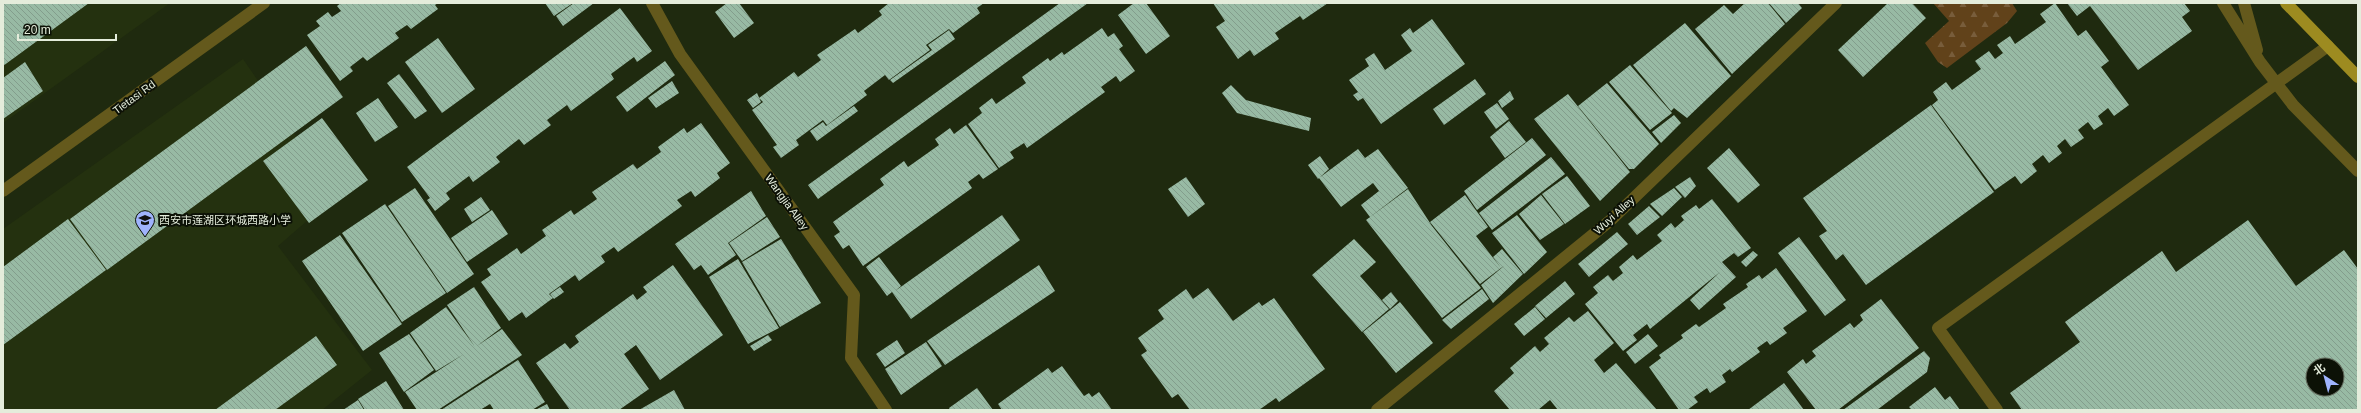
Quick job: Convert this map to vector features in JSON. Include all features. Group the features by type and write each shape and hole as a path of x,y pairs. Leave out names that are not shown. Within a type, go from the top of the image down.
{"main road":[{"path":"2286,3 2358,77"}],"street":[{"name":"Tietasi Rd","path":"3,191 264,3"},
{"name":"Wangjia Alley","path":"652,3 680,54 854,295 851,358 886,410"},
{"name":"Wuyi Alley","path":"1377,410 1611,220 1836,3"},
{"path":"2223,3 2260,62 2293,105 2358,171"},
{"path":"2244,3 2260,62"},
{"path":"1997,410 1938,328 2328,46"}],"shaded area":[{"path":"3,3 170,3 3,123"},
{"name":"西安市莲湖区环城西路小学","path":"243,59 337,195 278,246 372,370 322,410 3,410 3,229"}],"green space":[{"path":"1933,3 2012,3 2017,11 2007,23 1947,68 1938,62 1925,43 1949,21"}],"building":[{"path":"3,3 89,3 3,66"},
{"path":"341,3 438,3 435,5 438,9 411,29 407,25 395,33 399,38 367,61 363,57 350,67 353,71 340,81 307,35 320,26 316,21 328,12 332,17 341,11 337,6"},
{"path":"545,3 573,3 554,16"},
{"path":"574,3 594,3 563,26 556,16"},
{"path":"727,3 739,3 754,23 734,38 715,12"},
{"path":"889,3 984,3 977,8 980,13 953,33 949,29 926,45 930,50 889,80 885,75 864,91 867,95 827,125 823,120 796,140 799,145 781,158 773,147 777,145 752,110 763,102 759,98 794,72 798,77 821,60 817,55 855,29 858,33 882,15 879,11"},
{"path":"1060,3 1088,3 818,199 808,185"},
{"path":"1134,3 1146,3 1170,36 1146,54 1118,15"},
{"path":"1213,3 1328,3 1303,20 1300,16 1275,33 1279,39 1254,56 1250,50 1238,59 1216,27 1225,21"},
{"path":"1745,3 1768,3 1785,24 1732,74 1695,29 1724,5 1733,14"},
{"path":"1769,3 1798,3 1802,8 1786,23"},
{"path":"1888,3 1912,3 1926,18 1863,77 1838,50"},
{"path":"2055,3 2078,36 2086,30 2109,61 2101,67 2129,105 2114,116 2108,108 2098,116 2103,124 2094,130 2088,122 2078,130 2084,138 2071,147 2065,139 2057,146 2062,153 2049,163 2043,155 2032,164 2037,171 2021,184 2015,176 1995,190 1932,105 1938,100 1933,92 1946,82 1952,90 1981,69 1975,61 1989,51 1995,59 2003,53 1997,45 2010,36 2015,44 2046,22 2040,14"},
{"path":"2067,3 2184,3 2190,11 2182,17 2192,31 2138,70 2090,6 2077,16"},
{"path":"620,8 652,51 637,62 634,57 611,74 614,79 571,111 567,105 547,120 551,125 524,145 519,139 496,157 500,162 473,182 469,176 446,193 450,199 435,211 427,200 430,198 407,167"},
{"path":"1432,19 1465,64 1381,124 1363,98 1358,101 1353,95 1358,92 1349,80 1369,66 1365,59 1374,53 1385,70 1412,51 1401,35 1410,28 1413,33"},
{"path":"1685,23 1731,76 1687,118 1674,108 1671,111 1633,65"},
{"path":"1102,28 1108,37 1114,33 1123,46 1119,49 1135,71 1120,82 1116,76 1101,87 1105,92 1027,148 1024,143 1010,152 1014,158 999,168 968,124 982,113 979,108 992,98 996,104 1026,83 1022,77 1048,58 1050,61 1062,52 1064,55"},
{"path":"949,30 955,39 893,83 890,80 932,50 928,45"},
{"path":"438,38 475,89 442,113 405,62"},
{"path":"306,46 343,97 107,270 70,219"},
{"path":"665,61 675,75 627,112 616,97"},
{"path":"25,62 43,91 3,119 3,78"},
{"path":"1630,65 1672,113 1650,130 1609,82"},
{"path":"399,74 427,111 415,119 387,83"},
{"path":"1475,79 1486,94 1444,125 1433,109"},
{"path":"672,81 679,93 656,108 648,98"},
{"path":"1607,83 1659,144 1634,169 1629,169 1578,106"},
{"path":"1231,85 1246,100 1311,118 1309,131 1237,113 1222,93"},
{"path":"1510,91 1514,99 1502,108 1498,101"},
{"path":"757,93 761,102 753,108 747,100"},
{"path":"1568,94 1630,172 1600,201 1534,119"},
{"path":"378,98 398,127 375,142 356,113"},
{"path":"1497,103 1509,119 1496,129 1484,112"},
{"path":"1931,105 1994,192 1866,285 1843,254 1836,260 1819,236 1827,231 1803,198"},
{"path":"854,106 858,111 817,141 810,131 823,122 826,126"},
{"path":"1674,115 1681,123 1661,143 1652,132"},
{"path":"322,118 368,180 309,223 263,161"},
{"path":"1509,121 1526,142 1505,158 1490,137"},
{"path":"701,123 730,163 717,173 720,178 695,197 691,191 677,200 682,206 618,252 614,247 601,256 605,262 579,281 575,275 549,294 553,298 526,318 522,312 509,321 481,282 491,275 487,269 517,248 521,254 546,236 542,230 571,210 574,215 597,199 592,192 633,164 637,169 661,152 658,147 684,128 687,133"},
{"path":"966,125 998,169 983,179 979,174 968,182 972,188 863,266 849,245 843,249 834,236 840,232 833,222 884,185 880,179 904,161 908,167 939,145 935,139 950,128 954,134"},
{"path":"1532,138 1546,155 1477,210 1464,191"},
{"path":"1729,148 1760,185 1738,203 1707,168"},
{"path":"1358,149 1365,158 1378,149 1408,188 1370,217 1361,205 1379,191 1373,183 1341,207 1319,178"},
{"path":"1320,156 1329,169 1318,179 1308,165"},
{"path":"1551,157 1565,174 1492,230 1479,213"},
{"path":"1567,176 1590,206 1565,224 1542,194"},
{"path":"1186,177 1205,204 1188,217 1168,189"},
{"path":"1690,177 1696,186 1685,198 1675,187"},
{"path":"415,188 474,274 447,293 388,206"},
{"path":"1674,188 1682,197 1662,216 1650,204"},
{"path":"1408,189 1432,226 1481,288 1442,318 1366,220"},
{"path":"751,191 766,216 728,243 736,255 708,275 701,265 694,270 675,244"},
{"path":"1465,195 1488,227 1476,236 1501,268 1480,284 1430,222"},
{"path":"1541,195 1564,224 1540,240 1519,214"},
{"path":"481,197 490,210 472,222 464,209"},
{"path":"1712,199 1751,248 1738,257 1734,253 1722,262 1736,277 1699,310 1690,300 1720,272 1650,329 1647,324 1633,335 1637,340 1623,351 1585,304 1598,293 1593,287 1608,275 1613,281 1623,273 1619,267 1633,255 1637,260 1662,241 1657,235 1671,223 1675,228 1684,220 1681,216 1696,205 1699,209"},
{"path":"385,204 446,293 402,322 342,233"},
{"path":"1649,206 1660,217 1637,235 1628,224"},
{"path":"492,210 508,234 467,262 451,238"},
{"path":"1002,215 1020,240 911,319 892,292 887,296 866,267 879,257 901,286 895,291"},
{"path":"1517,215 1547,252 1524,274 1492,233"},
{"path":"767,217 780,237 742,261 729,243"},
{"path":"68,219 106,270 3,345 3,267"},
{"path":"2248,220 2296,286 2344,250 2358,269 2358,410 2022,410 2010,393 2080,342 2065,322 2162,251 2176,272"},
{"path":"1617,232 1628,244 1589,277 1578,264"},
{"path":"340,235 402,324 363,351 302,261"},
{"path":"1799,237 1846,300 1825,316 1778,253"},
{"path":"781,239 821,303 780,327 742,262"},
{"path":"1354,239 1376,262 1360,276 1389,309 1362,332 1312,275"},
{"path":"1502,249 1523,274 1493,303 1481,285 1504,266 1501,268 1493,257"},
{"path":"1753,251 1758,255 1746,267 1741,262"},
{"path":"738,259 779,328 748,344 709,277"},
{"path":"673,265 723,335 660,380 636,345 624,354 649,389 619,410 570,410 536,363 565,343 570,349 579,342 575,336 633,294 637,300 647,292 643,287"},
{"path":"1039,265 1055,291 945,365 927,341"},
{"path":"1776,268 1807,311 1783,328 1787,333 1770,345 1767,341 1757,348 1760,352 1732,372 1730,369 1722,375 1726,382 1710,393 1707,388 1694,397 1698,402 1687,410 1679,410 1649,367 1661,358 1659,355 1683,338 1681,335 1696,324 1699,327 1726,308 1723,304 1748,287 1746,284 1759,275 1762,279"},
{"path":"1565,281 1575,294 1546,318 1535,306"},
{"path":"474,287 501,328 477,346 502,329 522,355 438,410 417,410 405,392 464,354 436,371 410,333 446,307 475,347 447,305"},
{"path":"560,287 564,292 554,299 550,294"},
{"path":"1208,288 1233,321 1259,302 1262,306 1274,298 1325,369 1279,402 1276,398 1259,410 1190,410 1178,394 1172,398 1141,355 1147,351 1138,338 1164,319 1158,310 1186,289 1193,299"},
{"path":"1482,289 1489,299 1451,329 1442,320"},
{"path":"1391,292 1398,301 1390,309 1382,300"},
{"path":"1881,299 1919,348 1838,410 1816,410 1787,372 1803,359 1806,364 1816,356 1812,351 1850,323 1854,328 1863,320 1860,315"},
{"path":"1400,302 1433,343 1396,373 1363,332"},
{"path":"1535,307 1545,319 1524,336 1514,324"},
{"path":"1588,311 1614,343 1594,360 1604,373 1616,363 1657,410 1558,410 1550,400 1538,410 1510,410 1494,391 1514,373 1510,368 1535,346 1540,352 1549,344 1544,338 1569,317 1574,322"},
{"path":"409,334 434,370 404,392 379,353"},
{"path":"1648,334 1658,346 1635,364 1626,352"},
{"path":"768,335 772,340 754,351 750,346"},
{"path":"316,336 337,365 275,410 215,410"},
{"path":"897,340 905,353 885,367 876,354"},
{"path":"926,342 942,366 901,395 885,369"},
{"path":"1924,351 1930,358 1927,372 1877,410 1843,410"},
{"path":"518,360 545,402 532,410 494,410 490,404 480,410 441,410"},
{"path":"1062,366 1084,396 1089,393 1092,397 1099,392 1112,410 1002,410 998,404 1048,368 1052,373"},
{"path":"386,381 404,410 365,410 358,399"},
{"path":"1784,383 1804,410 1748,410"},
{"path":"1935,387 1945,400 1950,396 1960,410 1912,410 1909,407"},
{"path":"977,388 993,410 950,410 949,408"},
{"path":"674,390 685,410 639,410"},
{"path":"358,400 364,410 343,410"},
{"path":"547,404 550,410 535,410"}],"place":[{"name":"西安市莲湖区环城西路小学","path":"145,237"}]}
